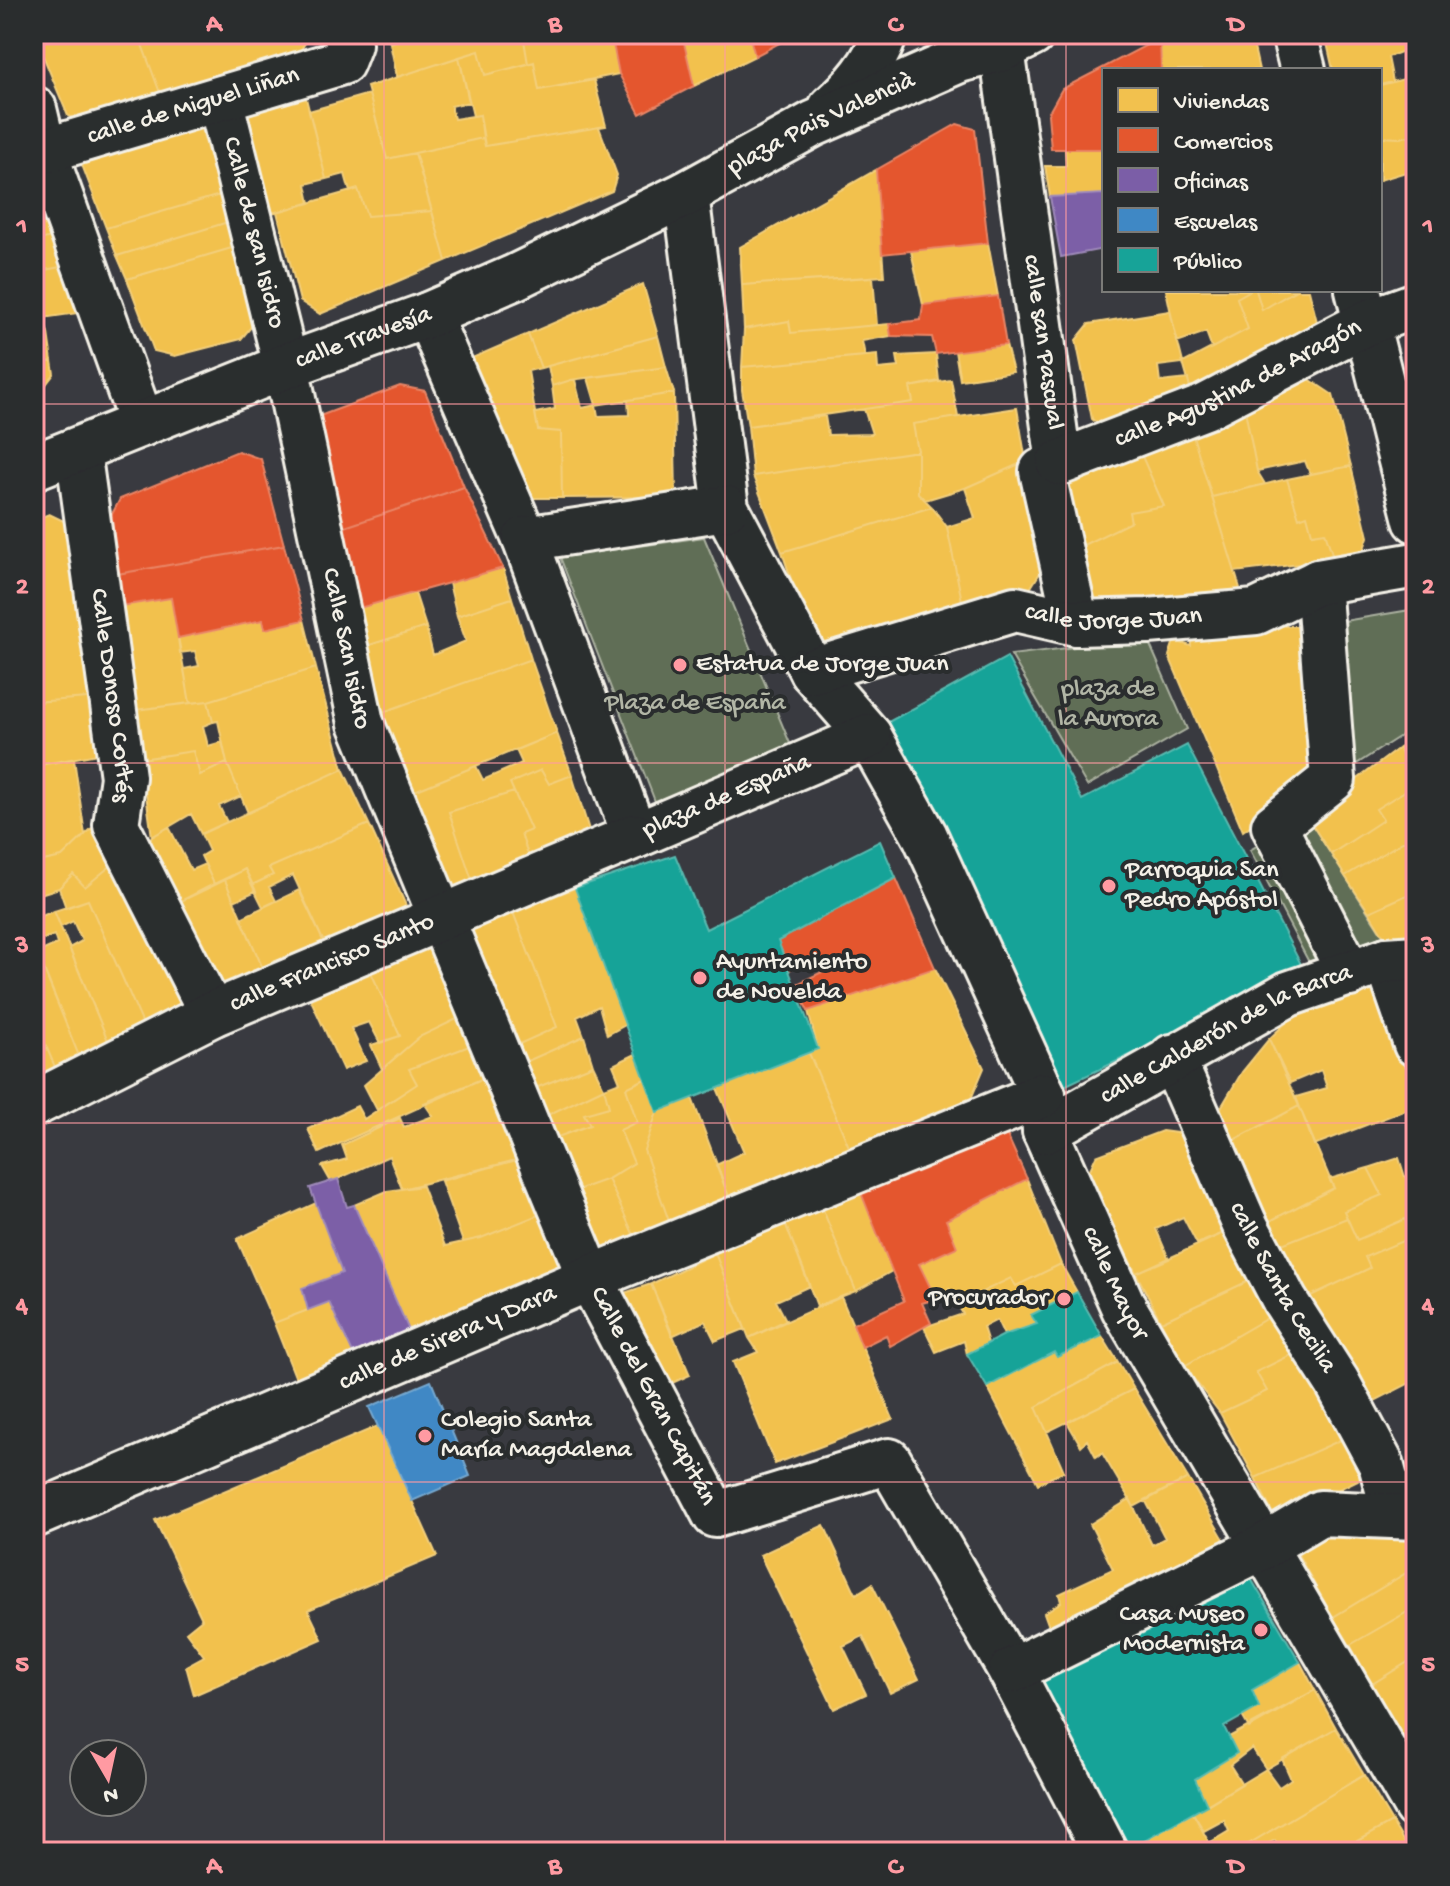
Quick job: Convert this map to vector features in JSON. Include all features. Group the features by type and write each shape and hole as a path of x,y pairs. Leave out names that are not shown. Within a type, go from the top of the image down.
{"street":[{"path":"813,124 848,93 872,64 885,34"},
{"path":"1294,34 1302,68"},
{"name":"plaza Pais Valencià","path":"686,194 947,47 1017,41"},
{"name":"calle san Pascual","path":"1017,41 1059,463 1042,471 1076,623"},
{"name":"calle de Miguel Liñan","path":"44,151 220,99 344,48"},
{"name":"Calle de san Isidro","path":"220,99 286,366"},
{"path":"34,109 44,151 142,424"},
{"path":"686,194 726,508 812,671 869,736"},
{"name":"calle Travesía","path":"34,467 286,366 428,315 513,278 686,194"},
{"name":"calle Agustina de Aragón","path":"1059,463 1205,407 1362,307 1416,305"},
{"path":"1362,307 1416,520"},
{"name":"plaza de España","path":"428,315 525,539 635,836 869,736"},
{"name":"Calle San Isidro","path":"286,366 361,723 440,919"},
{"name":"Calle Donoso Cortés","path":"78,450 123,777 116,825 212,1014"},
{"path":"525,539 726,508"},
{"name":"calle Jorge Juan","path":"812,671 1015,609 1076,623 1256,612 1318,582 1416,565"},
{"path":"1318,582 1333,779 1274,826 1385,964 1416,1044"},
{"name":"calle Mayor","path":"869,736 925,836 1124,1308 1416,1806"},
{"name":"calle Francisco Santo","path":"34,1104 212,1014 635,836"},
{"name":"Calle del Gran Capitán","path":"440,919 590,1278 715,1515 889,1461 1011,1671 1105,1852"},
{"name":"calle Calderón de la Barca","path":"1044,1113 1172,1057 1288,994 1385,964"},
{"name":"calle Santa Cecilia","path":"1172,1057 1244,1223 1285,1301 1337,1382 1406,1516"},
{"name":"calle de Sirera y Dara","path":"34,1515 590,1278 1044,1113"},
{"path":"1011,1671 1263,1547 1320,1513 1406,1516"}],"green space":[{"name":"Plaza de España","path":"704,537 794,753 658,809 560,557"},
{"path":"1416,609 1416,726 1341,774 1326,624"},
{"name":"plaza de la Aurora","path":"1147,638 1187,729 1087,786 1011,655"},
{"path":"1307,817 1391,948 1312,968 1250,850"}],"building: Viviendas":[{"path":"52,34 138,34 162,98 85,123 68,116 36,39"},
{"path":"138,34 311,34 298,54 162,98"},
{"path":"387,34 413,34 390,43"},
{"path":"413,34 523,34 528,64 485,75 479,51 397,77 390,43"},
{"path":"523,34 611,34 619,74 539,90 534,62 528,64"},
{"path":"682,34 749,34 755,56 694,86"},
{"path":"1167,34 1251,34 1259,68 1161,68 1160,38"},
{"path":"1325,34 1416,34 1416,76 1412,77 1406,50 1388,57 1393,82 1382,85 1382,68 1333,68"},
{"path":"479,51 485,75 534,62 539,90 594,80 606,126 485,146 480,115 473,116 459,57"},
{"path":"459,57 469,102 451,106 454,119 480,115 483,138 387,159 367,87"},
{"path":"1416,76 1416,99 1411,100 1413,112 1416,111 1416,134 1400,138 1382,137 1382,84"},
{"path":"369,94 387,159 415,153 432,211 367,216 358,189 350,192 345,174 326,179 309,111"},
{"path":"306,98 326,179 306,184 310,203 264,215 238,117"},
{"path":"200,124 220,195 106,228 79,157"},
{"path":"599,127 617,175 612,191 446,261 415,153 483,138 485,146"},
{"path":"1416,134 1416,169 1382,179 1382,137 1400,138"},
{"path":"1065,149 1102,149 1102,194 1050,197 1045,166 1066,166"},
{"path":"876,170 884,276 742,285 740,247"},
{"path":"358,189 367,216 432,211 446,261 320,314 300,301 277,212"},
{"path":"220,195 228,222 117,256 106,228"},
{"path":"51,209 61,235 34,241 34,213"},
{"path":"228,222 235,247 127,279 117,256"},
{"path":"61,235 71,265 34,272 34,241"},
{"path":"988,243 998,296 923,305 911,251"},
{"path":"235,247 256,321 241,339 175,356 154,351 127,279"},
{"path":"71,265 92,311 43,318 34,272"},
{"path":"873,277 877,325 791,333 789,321 744,329 742,285"},
{"path":"34,283 48,333 34,335"},
{"path":"643,284 658,336 541,368 528,334"},
{"path":"1166,292 1248,292 1237,298 1248,329 1212,348 1206,332 1177,342"},
{"path":"1248,292 1257,292 1262,310 1293,292 1310,292 1320,334 1191,391 1183,363 1248,329 1237,298"},
{"path":"1257,292 1293,292 1262,310"},
{"path":"1170,311 1183,363 1158,366 1160,382 1188,379 1191,391 1104,429 1092,419 1076,340 1089,324"},
{"path":"789,321 791,333 889,324 891,336 862,341 865,356 742,367 744,329"},
{"path":"48,333 52,361 34,364 34,335"},
{"path":"528,334 541,368 528,371 538,430 561,432 562,498 525,498 509,486 472,358"},
{"path":"658,336 666,367 571,380 552,386 548,366"},
{"path":"1006,345 1013,372 960,380 955,351"},
{"path":"936,354 939,381 910,387 913,402 748,426 742,367 877,355 878,369 899,367 897,356"},
{"path":"52,361 54,374 41,391 34,394 34,364"},
{"path":"666,367 674,393 596,405 588,378"},
{"path":"1303,375 1333,395 1351,466 1310,474 1305,461 1257,471 1243,400"},
{"path":"575,380 582,408 596,405 598,416 629,415 628,400 674,393 676,497 562,498 561,432 538,430 535,413 555,409 552,386"},
{"path":"951,380 958,417 913,424 918,451 753,476 748,426 825,416 828,435 872,434 864,409 913,402 910,387"},
{"path":"1243,400 1257,471 1265,484 1212,497 1189,423"},
{"path":"1017,408 1026,461 965,488 925,500 918,493 918,451 913,424"},
{"path":"1189,423 1243,598 1088,606 1077,548 1131,522 1129,512 1164,506 1137,445"},
{"path":"1137,445 1164,506 1129,512 1131,522 1077,548 1054,476"},
{"path":"918,451 918,493 932,507 782,552 753,476"},
{"path":"1026,461 1043,568 1028,592 964,611 947,527 975,518 965,488"},
{"path":"1351,466 1368,537 1361,557 1334,560 1325,532 1312,534 1307,515 1299,518 1287,479"},
{"path":"1287,479 1299,518 1307,515 1312,534 1325,532 1334,560 1235,572 1212,497"},
{"path":"932,507 947,527 964,611 815,650 782,552"},
{"path":"49,514 78,528 101,697 34,702 34,520"},
{"path":"503,568 512,598 457,616 449,583"},
{"path":"415,593 426,627 360,648 352,610"},
{"path":"171,598 190,703 135,710 121,606"},
{"path":"512,598 531,659 372,716 360,648 426,627 433,655 466,641 457,616"},
{"path":"263,620 265,629 304,620 316,668 208,701 190,703 184,669 199,666 195,651 180,653 178,638"},
{"path":"1191,626 1313,626 1326,771 1243,831 1169,656 1174,641 1191,646"},
{"path":"531,659 557,733 407,794 372,716"},
{"path":"316,668 343,769 248,813 227,763 218,721 213,722 208,701"},
{"path":"101,697 108,752 34,766 34,702"},
{"path":"208,701 213,722 203,726 208,746 222,742 227,763 200,775 193,751 141,759 135,710"},
{"path":"557,733 572,775 549,784 541,770 510,783 514,792 449,812 473,883 449,891 407,794 476,766 483,780 522,763 516,750"},
{"path":"1416,738 1416,780 1399,748"},
{"path":"1399,748 1416,784 1376,809 1383,820 1331,854 1307,817"},
{"path":"193,751 200,775 227,763 241,796 219,806 227,822 201,834 191,814 152,837 141,759"},
{"path":"74,759 85,835 62,857 34,863 34,766"},
{"path":"343,769 369,824 269,868 273,875 252,885 245,869 214,884 201,856 209,851 201,834"},
{"path":"541,770 549,784 572,775 592,840 531,863 521,834 531,830 510,783"},
{"path":"1416,784 1416,834 1345,876 1331,854 1383,820 1376,809"},
{"path":"514,792 531,830 521,834 531,863 473,883 449,812"},
{"path":"369,824 408,910 327,949 293,875 269,887 276,901 263,907 252,885 273,875 269,868"},
{"path":"94,826 119,859 85,887 73,874 59,888 34,896 34,863 62,857"},
{"path":"169,827 191,870 205,864 214,884 175,904 134,847"},
{"path":"1416,834 1416,891 1369,912 1345,876"},
{"path":"119,859 187,992 174,1016 146,1031 88,900 66,908 59,888 73,874 85,887"},
{"path":"245,869 256,891 234,901 225,880"},
{"path":"225,880 267,978 215,990 175,904"},
{"path":"575,888 625,1025 607,1035 599,1006 577,1017 584,1036 514,1067 506,1050 557,1027 513,912"},
{"path":"299,890 327,949 267,978 241,918"},
{"path":"1416,891 1416,947 1391,948 1369,912"},
{"path":"88,900 146,1031 111,1048 69,948 82,941 73,921 61,927 54,911"},
{"path":"54,911 111,1048 81,1061 37,953 57,944 54,935 34,943 34,919"},
{"path":"513,912 557,1027 506,1050 454,931"},
{"path":"34,944 81,1061 58,1074 34,1018"},
{"path":"428,945 459,1018 419,1037 382,1069 371,1045 400,1036 370,970"},
{"path":"935,968 984,1068 968,1106 852,1154 809,1053 818,1049 808,1011"},
{"path":"370,970 400,1036 380,1043 369,1022 351,1028 366,1061 343,1070 310,998"},
{"path":"1383,982 1416,1081 1416,1106 1314,1145 1296,1097 1327,1088 1321,1070 1290,1083 1269,1039 1292,1017"},
{"path":"34,1018 58,1074 38,1084 34,1075"},
{"path":"459,1018 472,1045 409,1069 417,1084 377,1110 364,1085 419,1037"},
{"path":"584,1036 593,1065 523,1093 514,1067"},
{"path":"1269,1039 1299,1106 1228,1143 1213,1121 1242,1072"},
{"path":"472,1045 486,1077 319,1153 308,1129 357,1106 364,1119 417,1084 409,1069"},
{"path":"809,1053 852,1154 731,1202 716,1165 744,1152 717,1088"},
{"path":"636,1054 645,1079 626,1088 637,1122 620,1130 634,1163 608,1179 569,1193 547,1141 590,1125 584,1114 609,1107 604,1088 620,1082 613,1065"},
{"path":"593,1065 604,1088 535,1121 523,1093"},
{"path":"486,1077 520,1159 402,1189 389,1156 331,1182 322,1166 347,1159 342,1145 400,1118 404,1127 433,1116 424,1103"},
{"path":"645,1079 657,1112 644,1150 671,1227 636,1240 608,1179 634,1163 620,1130 637,1122 626,1088"},
{"path":"604,1088 609,1107 584,1114 590,1125 547,1141 535,1121"},
{"path":"692,1098 731,1202 671,1227 644,1150 657,1112"},
{"path":"1299,1106 1334,1188 1266,1223 1228,1143"},
{"path":"1162,1131 1184,1134 1226,1232 1197,1244 1183,1217 1156,1229 1169,1259 1136,1273 1087,1176 1096,1156"},
{"path":"1399,1158 1405,1177 1416,1173 1416,1380 1361,1408 1302,1300 1370,1268 1365,1257 1412,1237 1405,1219 1357,1240 1344,1211 1382,1195 1368,1168"},
{"path":"520,1159 543,1213 463,1242 441,1181"},
{"path":"1368,1168 1382,1195 1344,1211 1347,1218 1277,1246 1266,1223 1334,1188 1329,1179"},
{"path":"608,1179 636,1240 596,1259 569,1193"},
{"path":"1027,1179 1061,1264 1016,1286 1011,1278 957,1304 949,1289 936,1299 919,1264 957,1247 946,1220"},
{"path":"422,1186 445,1246 481,1238 543,1213 569,1271 411,1335 354,1205 387,1191"},
{"path":"860,1190 892,1271 856,1291 821,1205"},
{"path":"316,1203 342,1273 302,1288 308,1310 274,1323 237,1239"},
{"path":"821,1205 856,1291 817,1306 785,1223"},
{"path":"1347,1218 1357,1240 1405,1219 1412,1237 1365,1257 1370,1268 1302,1300 1277,1246"},
{"path":"785,1223 810,1286 776,1301 786,1320 749,1338 715,1253"},
{"path":"1226,1232 1255,1278 1161,1322 1136,1273"},
{"path":"715,1253 745,1329 715,1341 705,1321 672,1336 651,1284"},
{"path":"1061,1264 1077,1292 1031,1315 1037,1324 1004,1335 997,1320 983,1327 988,1343 967,1354 964,1341 936,1352 924,1327 963,1314 957,1304 1011,1278 1016,1286"},
{"path":"1255,1278 1276,1313 1184,1366 1161,1322"},
{"path":"651,1284 690,1375 659,1389 615,1296"},
{"path":"841,1297 893,1419 775,1464 733,1362 758,1352 749,1338"},
{"path":"329,1302 356,1360 298,1384 274,1323"},
{"path":"1276,1313 1299,1351 1256,1372 1267,1391 1220,1413 1184,1366"},
{"path":"1102,1336 1118,1362 1036,1407 1064,1471 1038,1484 987,1387 1054,1352 1057,1357"},
{"path":"1299,1351 1350,1436 1255,1478 1220,1413 1267,1391 1256,1372"},
{"path":"1118,1362 1134,1389 1047,1432 1036,1407"},
{"path":"1134,1389 1188,1478 1134,1507 1102,1453 1096,1457 1087,1440 1081,1446 1067,1422"},
{"path":"378,1426 437,1556 308,1610 322,1639 194,1695 186,1666 204,1656 186,1632 202,1619 155,1520"},
{"path":"1350,1436 1374,1472 1276,1520 1255,1478"},
{"path":"1188,1478 1232,1553 1052,1635 1044,1613 1061,1602 1059,1594 1113,1569 1090,1524 1130,1499 1152,1545 1165,1538 1145,1500"},
{"path":"824,1525 856,1594 872,1584 919,1679 890,1693 863,1636 843,1646 866,1694 834,1709 760,1555"},
{"path":"1364,1531 1416,1541 1416,1567 1333,1617 1296,1551 1323,1533"},
{"path":"1416,1567 1416,1607 1350,1645 1333,1617"},
{"path":"1416,1607 1416,1657 1372,1684 1350,1645"},
{"path":"1416,1657 1416,1734 1406,1741 1372,1684"},
{"path":"1300,1662 1315,1690 1249,1728 1242,1716 1259,1707 1252,1690"},
{"path":"1315,1690 1336,1728 1266,1769 1252,1748 1230,1765 1242,1784 1207,1805 1195,1779 1237,1753 1229,1737"},
{"path":"1336,1728 1364,1775 1235,1852 1214,1852 1209,1843 1229,1831 1224,1820 1204,1831 1193,1813 1266,1769 1279,1787 1291,1779 1282,1759"},
{"path":"1416,1734 1416,1759 1406,1741"},
{"path":"1364,1775 1392,1822 1337,1852 1281,1852 1275,1840 1252,1852 1247,1845"},
{"path":"1193,1813 1214,1852 1127,1852 1126,1850"},
{"path":"1392,1822 1410,1852 1337,1852"}],"building: Comercios":[{"path":"611,34 682,34 694,86 640,114 619,74"},
{"path":"749,34 786,34 787,39 755,56"},
{"path":"1160,38 1161,68 1102,68"},
{"path":"1102,68 1102,149 1051,149 1048,114 1062,89"},
{"path":"957,124 975,129 988,243 882,254 876,170"},
{"path":"998,296 1006,345 936,354 932,337 891,336 889,324 921,320 923,305"},
{"path":"400,386 425,391 464,487 336,530 309,420"},
{"path":"238,451 261,459 284,545 117,574 110,518 120,499"},
{"path":"464,487 503,568 352,610 336,530"},
{"path":"284,545 304,620 265,629 263,620 178,638 171,598 121,606 117,574"},
{"path":"896,878 935,968 808,1011 795,985 822,972 814,956 789,970 778,941"},
{"path":"1002,1124 1027,1179 946,1220 957,1247 919,1264 936,1299 922,1303 931,1323 890,1346 886,1335 862,1347 853,1324 904,1301 860,1190"}],"building: Oficinas":[{"path":"1102,194 1102,249 1061,257 1050,197"},
{"path":"338,1179 347,1207 354,1205 411,1335 356,1360 329,1302 308,1310 302,1288 342,1273 310,1188"}],"building: Escuelas":[{"path":"431,1381 470,1476 412,1501 369,1407"}],"building: Público":[{"name":"Parroquia San Pedro Apóstol","path":"1007,657 1082,800 1187,745 1305,972 1056,1090 881,726"},
{"name":"Ayuntamiento de Novelda","path":"880,841 896,878 778,941 818,1049 657,1112 575,888 675,855 706,929"},
{"path":"1077,1292 1102,1336 1057,1357 1054,1352 987,1387 967,1354 1004,1335 1037,1324 1031,1315"},
{"path":"1250,1577 1300,1662 1252,1690 1259,1707 1224,1727 1237,1753 1195,1779 1207,1805 1126,1850 1036,1679"}],"place":[{"name":"Estatua de Jorge Juan","path":"680,665"},
{"name":"Parroquia San Pedro Apóstol","path":"1109,886"},
{"name":"Ayuntamiento de Novelda","path":"700,978"},
{"name":"Procurador","path":"1064,1299"},
{"name":"Colegio Santa María Magdalena","path":"425,1436"},
{"name":"Casa Museo Modernista","path":"1261,1630"}]}
